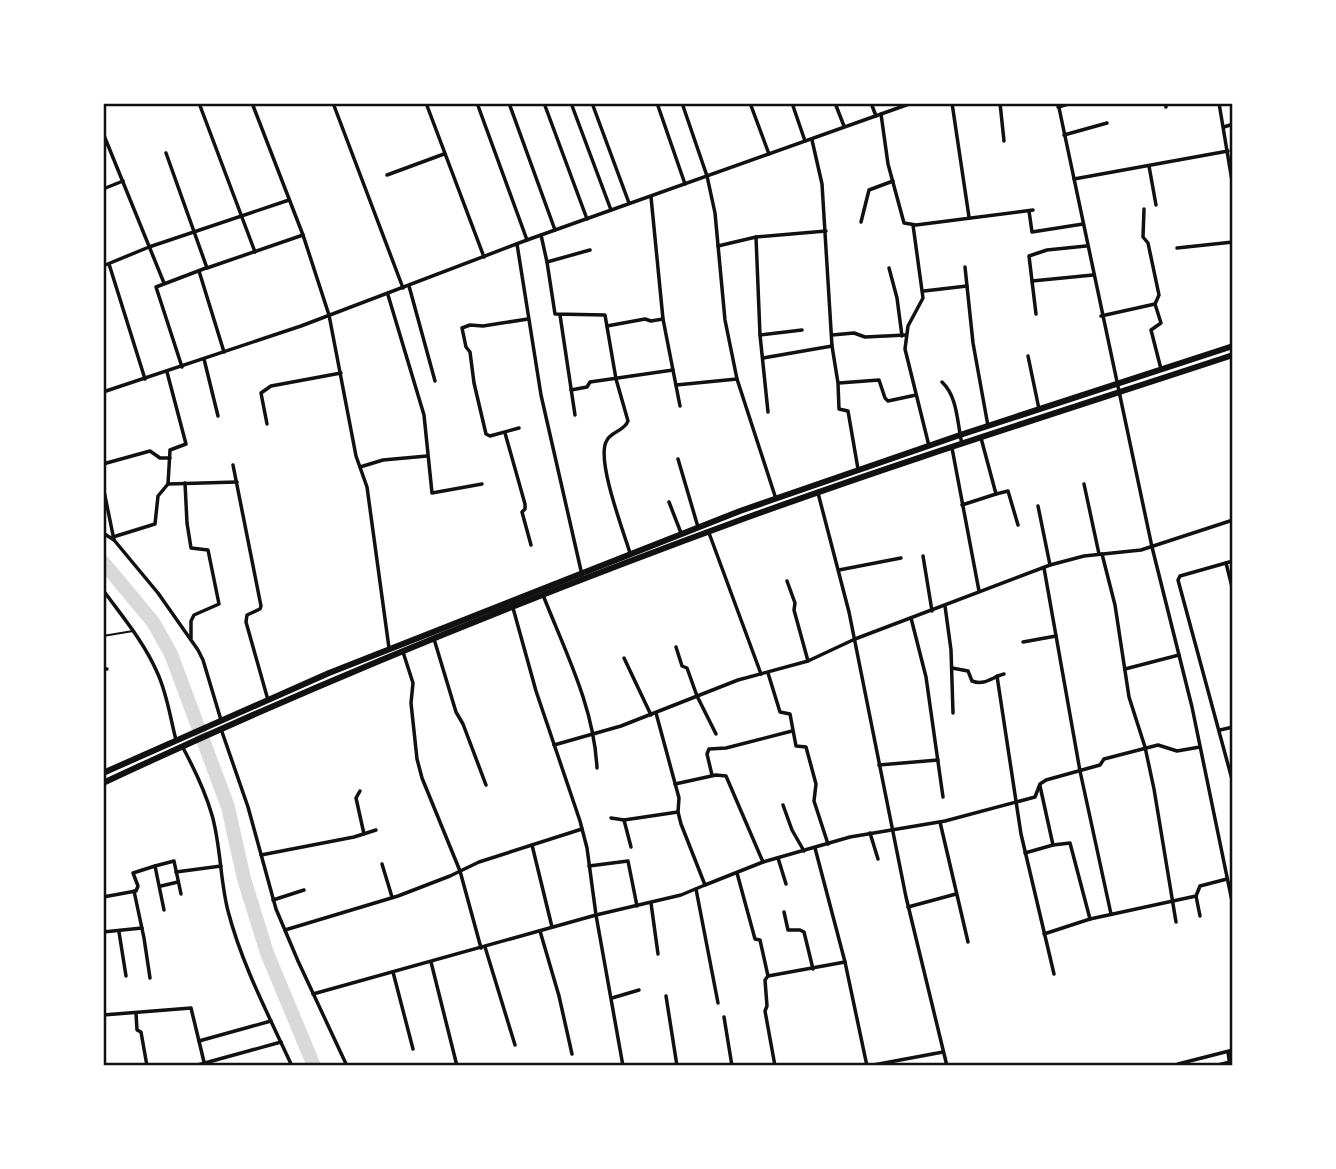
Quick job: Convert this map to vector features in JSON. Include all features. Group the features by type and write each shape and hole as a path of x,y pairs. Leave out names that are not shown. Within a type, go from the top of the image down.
{"highway":[{"path":"648,550 681,534 816,484 1233,346"},
{"path":"103,783 402,648 628,557 709,533 952,447 1233,355"},
{"path":"1192,359 1195,368"},
{"path":"997,423 999,432"},
{"path":"937,443 939,452"},
{"path":"894,458 897,466"},
{"path":"802,489 805,498"},
{"path":"103,773 325,675 390,649 434,639 513,608 582,576"},
{"path":"325,675 329,683"},
{"path":"286,692 289,700"}],"street":[{"path":"200,103 255,252"},
{"path":"252,103 303,235 329,315 356,456 367,487 390,649"},
{"path":"333,103 404,288"},
{"path":"426,103 484,257"},
{"path":"477,103 527,240"},
{"path":"509,103 555,230"},
{"path":"544,103 587,219"},
{"path":"571,103 611,210"},
{"path":"592,103 629,204"},
{"path":"657,103 685,184"},
{"path":"682,103 715,213 725,320 737,379 779,507"},
{"path":"750,103 769,154"},
{"path":"792,103 805,142"},
{"path":"835,103 844,126"},
{"path":"871,103 885,132 884,144 902,220 913,225 1031,211 1032,232 1083,225"},
{"path":"952,103 969,217"},
{"path":"1000,103 1004,141"},
{"path":"1072,103 1058,105 1101,316 1200,747 1233,906"},
{"path":"1219,103 1233,187"},
{"path":"103,392 288,331 527,240 910,104"},
{"path":"1064,135 1107,123"},
{"path":"1224,127 1233,124"},
{"path":"103,132 163,283"},
{"path":"812,140 820,175 826,231 831,335 839,410 848,411 858,470"},
{"path":"1074,179 1228,151"},
{"path":"166,153 207,268"},
{"path":"387,175 444,154"},
{"path":"1149,166 1156,205"},
{"path":"103,189 123,181"},
{"path":"861,222 869,190 893,181"},
{"path":"651,197 663,319 680,406"},
{"path":"103,266 149,247 289,200"},
{"path":"1144,209 1143,236 1148,243 1159,295 1155,304 1161,323 1151,330 1161,369"},
{"path":"904,335 922,303 923,291 913,225"},
{"path":"718,246 756,237 826,231"},
{"path":"182,367 156,289 163,283 303,235"},
{"path":"541,236 554,313 603,314 607,326 616,379 628,421 626,427 611,435 606,442 605,467 628,557"},
{"path":"756,237 760,335 768,412"},
{"path":"1177,248 1233,242"},
{"path":"517,244 552,451 582,576"},
{"path":"1036,314 1030,254 1087,246"},
{"path":"547,261 590,250"},
{"path":"109,264 145,379"},
{"path":"965,267 973,343 988,426"},
{"path":"889,268 905,349 929,446"},
{"path":"199,271 224,352"},
{"path":"1032,281 1093,275"},
{"path":"410,286 435,381"},
{"path":"923,291 967,286"},
{"path":"388,295 424,415 432,493 482,484"},
{"path":"1101,316 1155,304"},
{"path":"560,315 575,415"},
{"path":"519,428 491,436 486,434 470,352 466,347 462,328 528,319"},
{"path":"607,326 645,319 663,319"},
{"path":"760,335 802,330"},
{"path":"831,335 904,335"},
{"path":"763,358 832,346"},
{"path":"1028,356 1039,410"},
{"path":"204,359 218,416"},
{"path":"571,390 587,387 590,382 673,370"},
{"path":"103,533 114,538 154,525 156,521 158,496 168,484 171,449 183,446 186,442 167,372"},
{"path":"267,424 261,393 271,386 341,373"},
{"path":"676,386 737,379"},
{"path":"838,383 879,380 888,401 916,395"},
{"path":"942,382 953,398 962,444"},
{"path":"505,433 525,504 522,514 531,545"},
{"path":"981,438 996,494"},
{"path":"952,447 979,591"},
{"path":"103,464 150,451 158,457 170,458"},
{"path":"360,467 383,460 427,456"},
{"path":"678,459 698,528"},
{"path":"233,465 261,608 247,615 246,622 268,700"},
{"path":"168,484 237,482"},
{"path":"185,483 191,545 193,550 208,550 219,604 194,615 191,621 191,640"},
{"path":"816,484 855,639 908,907 947,1066"},
{"path":"1084,484 1115,605 1129,697 1145,747 1176,922"},
{"path":"103,486 114,538 158,593 203,660 218,721"},
{"path":"962,505 1006,490 1009,492 1018,524"},
{"path":"669,502 681,534"},
{"path":"1038,506 1050,565"},
{"path":"554,745 593,735 653,714 738,680 808,661 855,639 1050,565 1152,547 1233,520"},
{"path":"709,533 761,674"},
{"path":"923,556 932,611"},
{"path":"839,570 901,558"},
{"path":"1233,561 1180,576 1178,580 1233,783"},
{"path":"1226,563 1233,591"},
{"path":"1044,568 1080,771 1111,914"},
{"path":"787,581 795,603 794,610 808,661"},
{"path":"103,590 133,631 157,671 179,738"},
{"path":"543,595 576,675 593,735 597,768"},
{"path":"945,606 952,668 953,713"},
{"path":"513,608 582,829 623,1066"},
{"path":"911,618 926,677 943,797"},
{"path":"1023,642 1056,636"},
{"path":"434,639 456,712 485,785"},
{"path":"676,647 682,666 687,668 696,696 716,734"},
{"path":"402,648 413,683 411,703 419,768 460,871 515,1045"},
{"path":"1125,669 1179,655"},
{"path":"624,658 653,714 679,798 678,812 705,885"},
{"path":"952,668 968,671 972,681 977,683 991,681 1003,674"},
{"path":"768,673 780,712 790,714 796,746 806,747 816,784 814,801 828,844"},
{"path":"997,676 1025,853 1054,974"},
{"path":"1220,730 1233,727"},
{"path":"219,730 248,807 273,900 347,1066"},
{"path":"712,776 707,754 709,750 792,731"},
{"path":"184,745 212,816 228,909 237,941 292,1066"},
{"path":"313,994 596,915 651,903 696,889 763,862 828,844 870,833 940,822 1017,803 1036,796 1040,784 1046,780 1100,765 1105,758 1158,745 1177,751 1200,747"},
{"path":"879,765 939,760"},
{"path":"675,784 712,776 726,776 763,862"},
{"path":"1040,784 1052,845"},
{"path":"360,791 356,798 364,834"},
{"path":"783,805 792,830 804,851"},
{"path":"611,818 624,820 678,812"},
{"path":"624,820 631,847"},
{"path":"940,822 968,942"},
{"path":"285,930 392,897 582,829"},
{"path":"261,855 376,830"},
{"path":"870,833 878,859"},
{"path":"532,845 552,927"},
{"path":"1025,853 1052,845 1072,845 1090,919"},
{"path":"815,848 845,962 868,1066 943,1052"},
{"path":"779,858 786,884"},
{"path":"103,897 134,891 138,888 133,873 174,861 181,894"},
{"path":"589,866 628,862 637,906"},
{"path":"382,864 392,897"},
{"path":"155,866 164,910"},
{"path":"176,872 221,866"},
{"path":"737,873 755,939 760,940 768,976 765,980 765,1011 775,1066"},
{"path":"1200,916 1196,896 1200,886 1227,879"},
{"path":"161,886 178,882"},
{"path":"696,889 718,1003"},
{"path":"273,900 304,890"},
{"path":"134,891 149,978"},
{"path":"908,907 957,894"},
{"path":"1044,934 1090,919 1196,896"},
{"path":"651,903 658,954"},
{"path":"784,912 788,930 804,932 813,969"},
{"path":"103,932 142,928"},
{"path":"540,931 567,1025 572,1054"},
{"path":"119,932 126,976"},
{"path":"431,962 457,1066"},
{"path":"768,976 845,962"},
{"path":"393,972 413,1049"},
{"path":"612,998 639,990"},
{"path":"666,996 677,1066"},
{"path":"103,1015 191,1009 205,1064"},
{"path":"136,1013 136,1030 141,1032 147,1066"},
{"path":"724,1017 732,1066"},
{"path":"200,1041 271,1021"},
{"path":"194,1066 281,1042"},
{"path":"1178,1066 1230,1051 1230,1064 1214,1066"}],"lane":[{"path":"103,636 133,631"}],"waterway":[{"path":"103,562 153,622 171,654 228,807 244,879 267,953 314,1066"}]}
